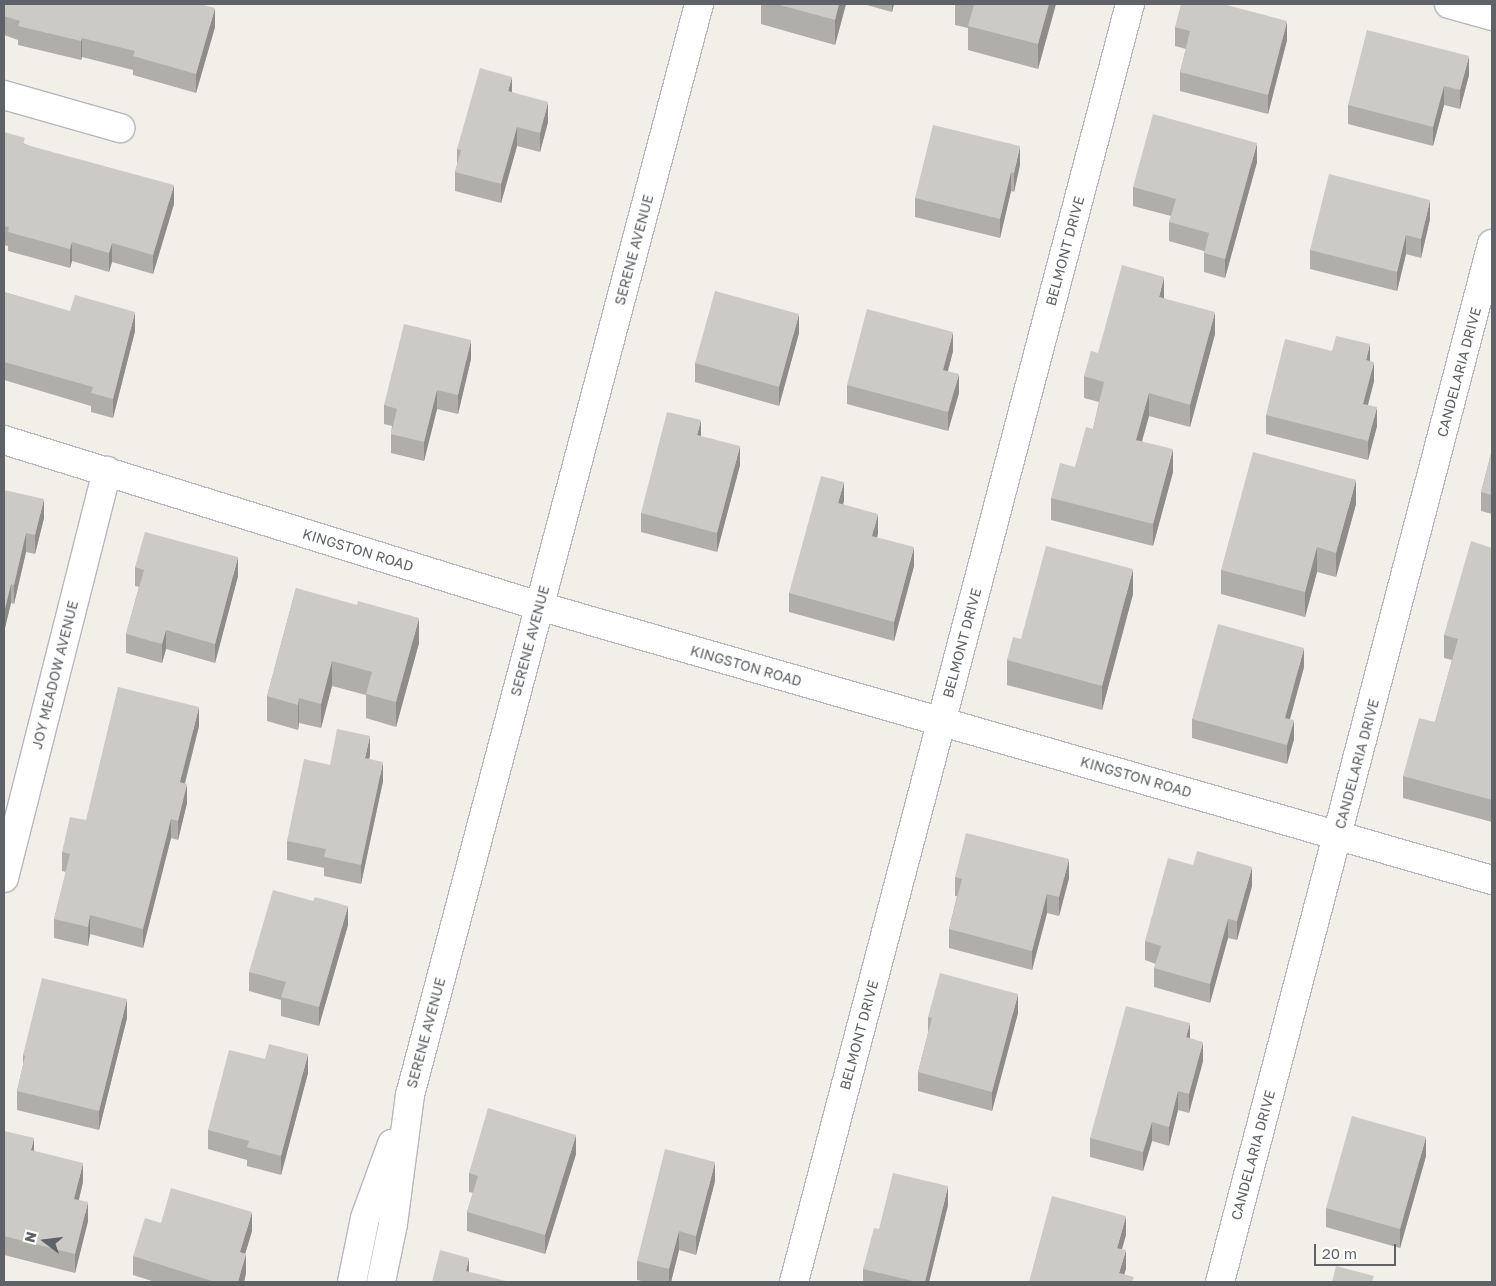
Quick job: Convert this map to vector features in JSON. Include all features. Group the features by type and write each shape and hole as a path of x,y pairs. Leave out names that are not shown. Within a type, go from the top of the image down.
{"street":[{"name":"SERENE AVENUE","path":"381,1282 393,1224 410,1095 699,4"},
{"name":"BELMONT DRIVE","path":"794,1282 1130,4"},
{"path":"1449,4 1492,16"},
{"path":"4,95 120,128"},
{"name":"CANDELARIA DRIVE","path":"1220,1282 1339,834 1492,244"},
{"name":"KINGSTON ROAD","path":"4,440 540,606 941,722 1339,834 1492,880"},
{"name":"JOY MEADOW AVENUE","path":"4,878 107,471"},
{"path":"352,1282 365,1218 410,1095"}],"building":[{"path":"4,4 200,4 215,8 196,74 133,56 135,51 82,38 81,41 18,26 20,21 4,16"},
{"path":"776,4 839,4 835,20"},
{"path":"969,4 1049,4 1038,44 968,26 974,5"},
{"path":"1181,4 1223,4 1287,21 1268,95 1180,72 1190,31 1175,27"},
{"path":"1367,30 1469,56 1460,90 1444,86 1433,127 1348,105"},
{"path":"480,68 512,77 508,91 548,102 540,133 517,127 501,184 455,172 461,150 457,149"},
{"path":"1153,114 1257,143 1225,259 1204,253 1209,233 1169,222 1176,199 1133,187"},
{"path":"933,125 1020,146 1014,173 1011,172 1000,219 915,198"},
{"path":"4,132 25,138 23,144 174,185 153,255 112,243 109,253 72,242 70,249 8,232 9,227 4,226"},
{"path":"1329,174 1430,200 1421,239 1406,235 1397,272 1310,250"},
{"path":"1122,265 1164,277 1159,297 1215,312 1190,405 1149,393 1136,440 1173,449 1153,524 1051,498 1060,463 1075,467 1086,427 1093,429 1104,382 1084,376 1091,351 1098,353"},
{"path":"715,291 799,314 779,387 695,363"},
{"path":"4,292 70,311 75,295 135,312 113,399 91,393 93,387 4,362"},
{"path":"867,309 953,332 943,370 959,374 948,412 847,385"},
{"path":"404,324 471,340 458,395 437,390 424,442 391,434 397,409 384,405"},
{"path":"1336,336 1370,344 1366,360 1374,362 1363,404 1377,407 1368,441 1266,415 1285,339 1332,351"},
{"path":"667,412 701,420 697,435 740,446 717,533 641,513"},
{"path":"1492,450 1492,495 1481,492"},
{"path":"1253,452 1356,480 1336,553 1317,547 1305,592 1221,570"},
{"path":"821,476 844,482 838,503 878,514 872,536 914,547 894,622 789,593"},
{"path":"4,490 44,499 35,535 26,533 14,585 11,584 4,613"},
{"path":"145,532 238,557 215,644 166,630 162,644 126,634 144,570 135,567"},
{"path":"1471,541 1492,548 1492,800 1403,776 1419,718 1435,722 1458,639 1444,635"},
{"path":"1046,546 1133,569 1102,686 1007,660 1013,637 1021,639"},
{"path":"296,588 357,605 358,601 419,618 396,702 366,694 372,672 332,661 321,704 299,698 298,705 267,696"},
{"path":"1218,624 1304,648 1285,718 1294,720 1287,745 1192,719"},
{"path":"118,687 199,707 180,782 187,784 178,821 171,819 143,929 90,915 88,927 54,919 70,854 62,852 70,817 86,820"},
{"path":"337,729 370,736 365,758 383,762 361,865 324,857 326,849 287,841 304,759 330,765"},
{"path":"966,833 1069,859 1059,897 1047,894 1032,951 949,929 962,879 955,877"},
{"path":"1197,851 1252,867 1237,921 1228,919 1210,984 1154,968 1161,946 1145,941 1168,858 1193,865"},
{"path":"273,890 313,901 315,897 348,906 319,1007 281,997 286,982 249,972"},
{"path":"940,973 1018,994 992,1092 918,1072 932,1018 928,1017"},
{"path":"42,978 127,999 99,1111 17,1091 25,1056 23,1055"},
{"path":"1126,1006 1190,1023 1186,1037 1203,1042 1189,1094 1178,1091 1169,1127 1152,1122 1143,1152 1090,1138"},
{"path":"269,1044 308,1054 281,1156 247,1147 249,1141 208,1130 229,1050 265,1059"},
{"path":"488,1108 576,1135 545,1235 467,1212 478,1176 469,1173"},
{"path":"1352,1116 1426,1137 1400,1229 1326,1208"},
{"path":"4,1131 34,1138 31,1150 83,1163 74,1199 88,1202 75,1254 4,1236"},
{"path":"665,1149 715,1162 696,1236 679,1231 669,1269 637,1261"},
{"path":"893,1173 948,1186 925,1282 917,1282 863,1269 874,1228 879,1229"},
{"path":"171,1188 252,1212 240,1252 246,1254 238,1282 215,1282 133,1256 145,1218 161,1223"},
{"path":"1052,1196 1126,1216 1117,1248 1126,1250 1119,1273 1134,1277 1132,1282 1029,1282"},
{"path":"440,1250 469,1258 466,1271 510,1282 432,1282"},
{"path":"1336,1266 1374,1276 1372,1282 1332,1282"}]}
